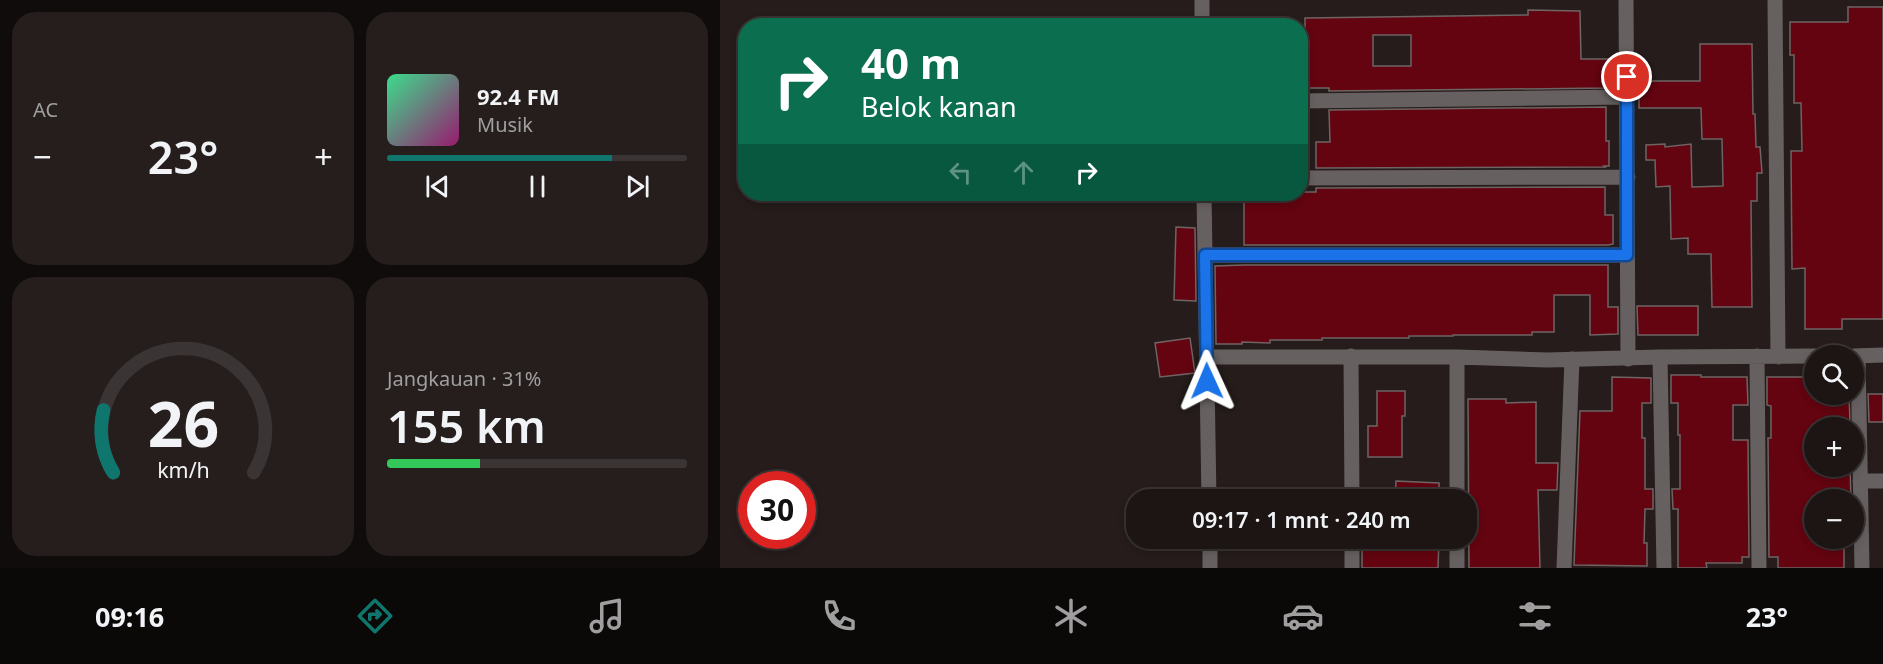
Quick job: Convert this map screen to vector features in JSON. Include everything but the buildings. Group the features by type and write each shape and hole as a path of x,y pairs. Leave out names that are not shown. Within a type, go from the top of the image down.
{"street":[{"path":"1202,0 1202,18"},
{"path":"1626,0 1628,359"},
{"path":"1775,0 1778,357"},
{"path":"1308,101 1627,97"},
{"path":"1308,178 1628,177"},
{"path":"1204,201 1209,489"},
{"path":"1205,255 1627,255"},
{"path":"1864,356 1883,355"},
{"path":"1207,357 1351,356 1547,360 1804,356"},
{"path":"1351,356 1352,489"},
{"path":"1757,356 1759,568"},
{"path":"1457,489 1458,357"},
{"path":"1660,357 1664,568"},
{"path":"1564,568 1572,359"},
{"path":"1858,405 1862,568"},
{"path":"1860,481 1883,481"},
{"path":"1209,549 1210,568"},
{"path":"1352,549 1352,568"},
{"path":"1457,549 1457,568"}],"route":[{"path":"1207,381 1205,255 1627,255 1627,77"}]}
